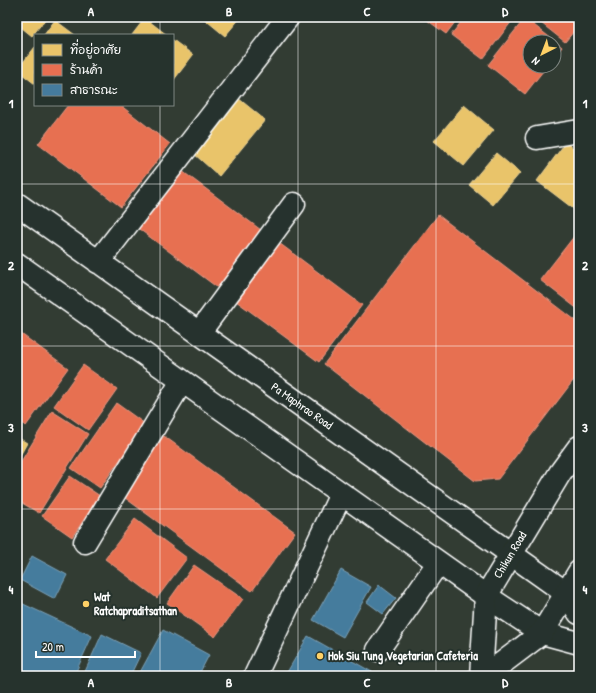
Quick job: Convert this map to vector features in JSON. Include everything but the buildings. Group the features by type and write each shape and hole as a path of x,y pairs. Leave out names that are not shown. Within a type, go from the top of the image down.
{"street":[{"path":"98,262 288,17"},
{"path":"537,138 579,131"},
{"name":"Pa Maphrao Road","path":"17,204 566,593 579,614"},
{"path":"199,333 294,204"},
{"path":"17,264 486,596 542,633 579,642"},
{"path":"85,542 182,381"},
{"name":"Chikun Road","path":"481,676 486,596 560,473 579,447"},
{"path":"255,676 341,494"},
{"path":"378,650 438,562"},
{"path":"486,676 542,633 579,572"}],"place":[{"name":"Wat Ratchapraditsathan","path":"86,604"},
{"name":"Hok Siu Tung Vegetarian Cafeteria","path":"320,656"}]}
